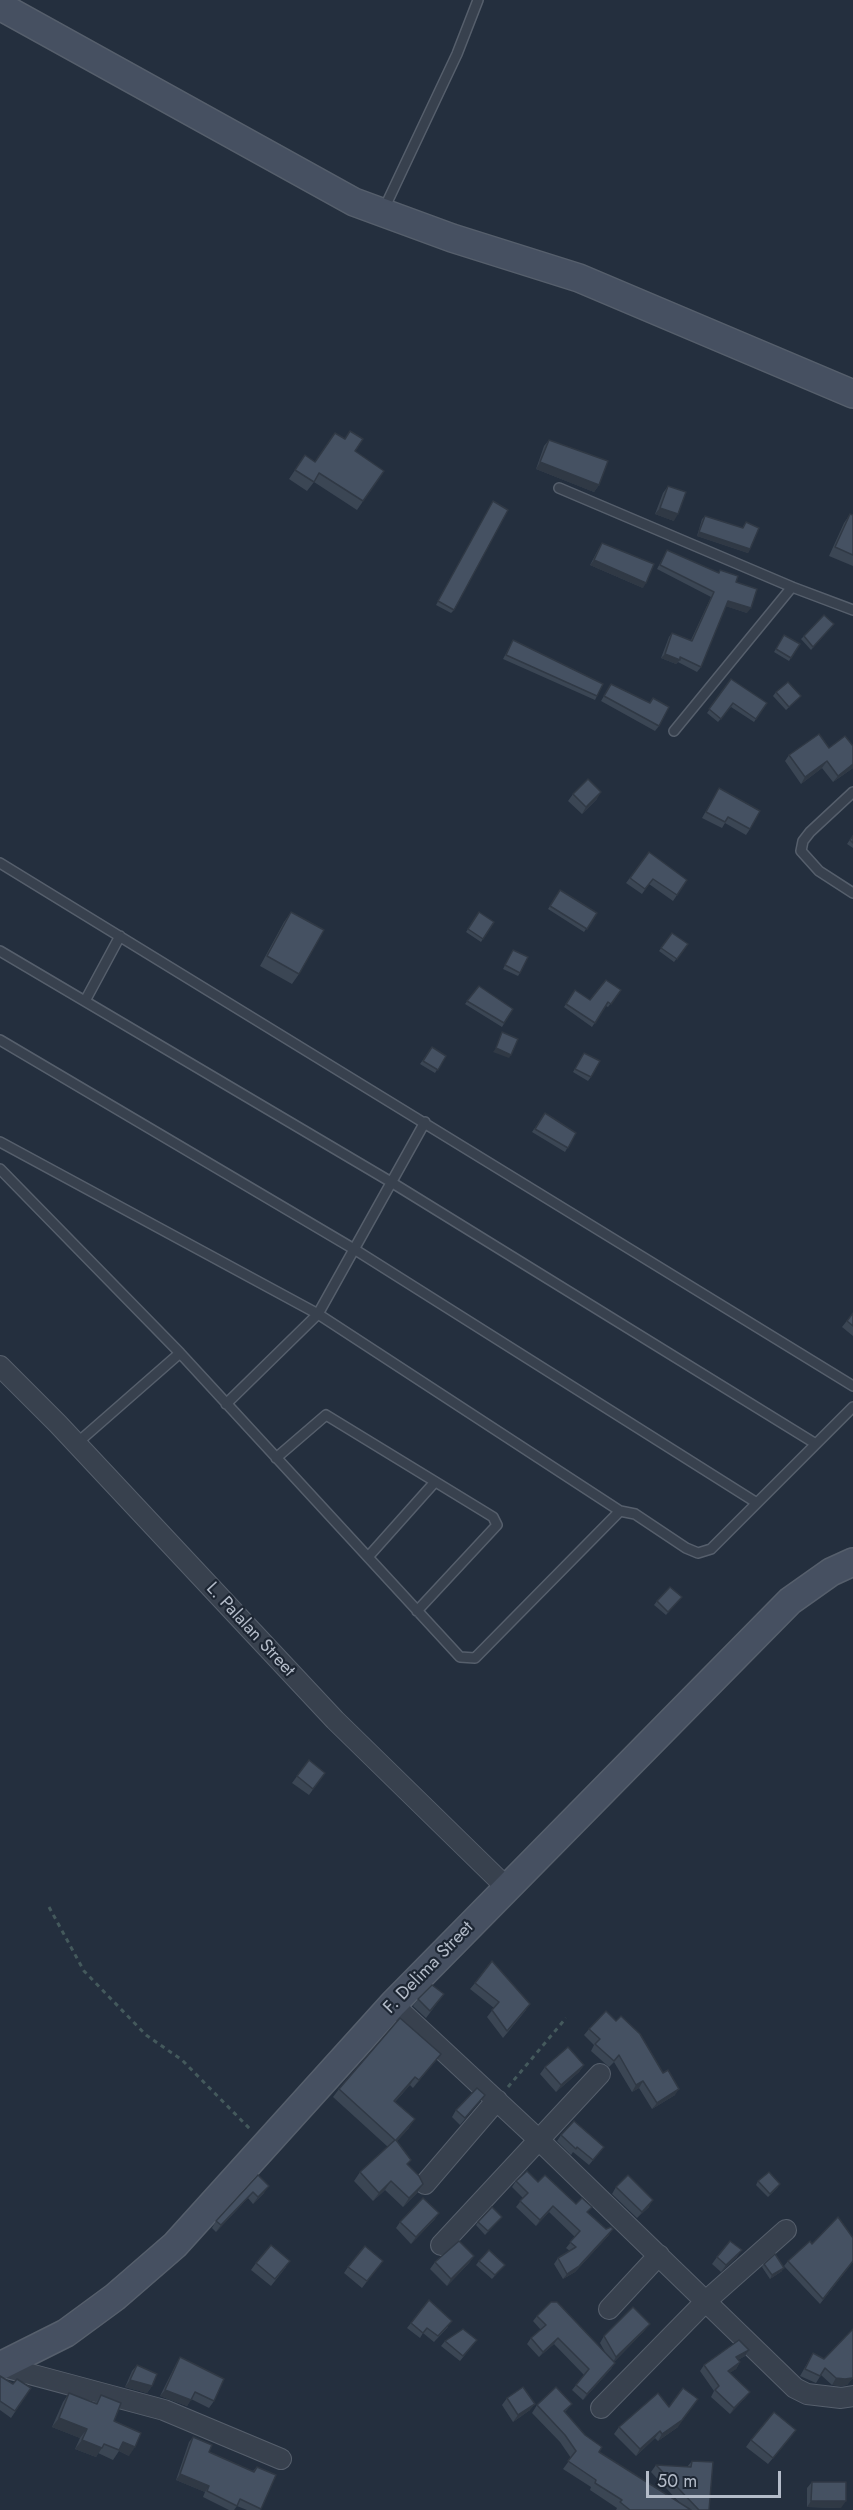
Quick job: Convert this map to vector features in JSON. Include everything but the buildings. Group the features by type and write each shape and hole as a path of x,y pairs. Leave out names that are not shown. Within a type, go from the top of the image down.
{"street":[{"path":"0,6 65,39 320,185 382,213 579,278 853,394"},
{"name":"L. Palalan Street","path":"0,1366 335,1720 507,1888"},
{"name":"F. Delima Street","path":"0,2366 66,2333 115,2297 175,2245 393,2004 790,1601 831,1572 853,1562"},
{"path":"393,2004 539,2140 795,2388 807,2394 841,2398 853,2396"},
{"path":"441,2245 600,2074"},
{"path":"425,2184 497,2100"},
{"path":"601,2408 706,2301 786,2230"},
{"path":"609,2309 659,2255"},
{"path":"0,2366 164,2410 281,2459"}],"lane":[{"path":"382,213 457,54 478,0"},
{"path":"559,488 792,587 853,610"},
{"path":"674,731 792,587"},
{"path":"853,792 810,832 803,841 801,851 819,871 853,893"},
{"path":"0,863 853,1386"},
{"path":"85,1001 120,936"},
{"path":"0,951 391,1182 816,1444"},
{"path":"0,1040 354,1249 757,1503"},
{"path":"226,1404 318,1314 425,1122"},
{"path":"0,1142 318,1314 620,1511 635,1514 686,1548 698,1553 711,1549 853,1407"},
{"path":"0,1169 180,1353 460,1657 475,1658 620,1511"},
{"path":"76,1444 180,1353"},
{"path":"276,1458 326,1415 434,1483 487,1512 497,1525 417,1611"},
{"path":"368,1557 434,1483"}],"path":[{"path":"49,1907 84,1971 146,2035 182,2060 266,2146"},
{"path":"497,2100 566,2018"}]}
